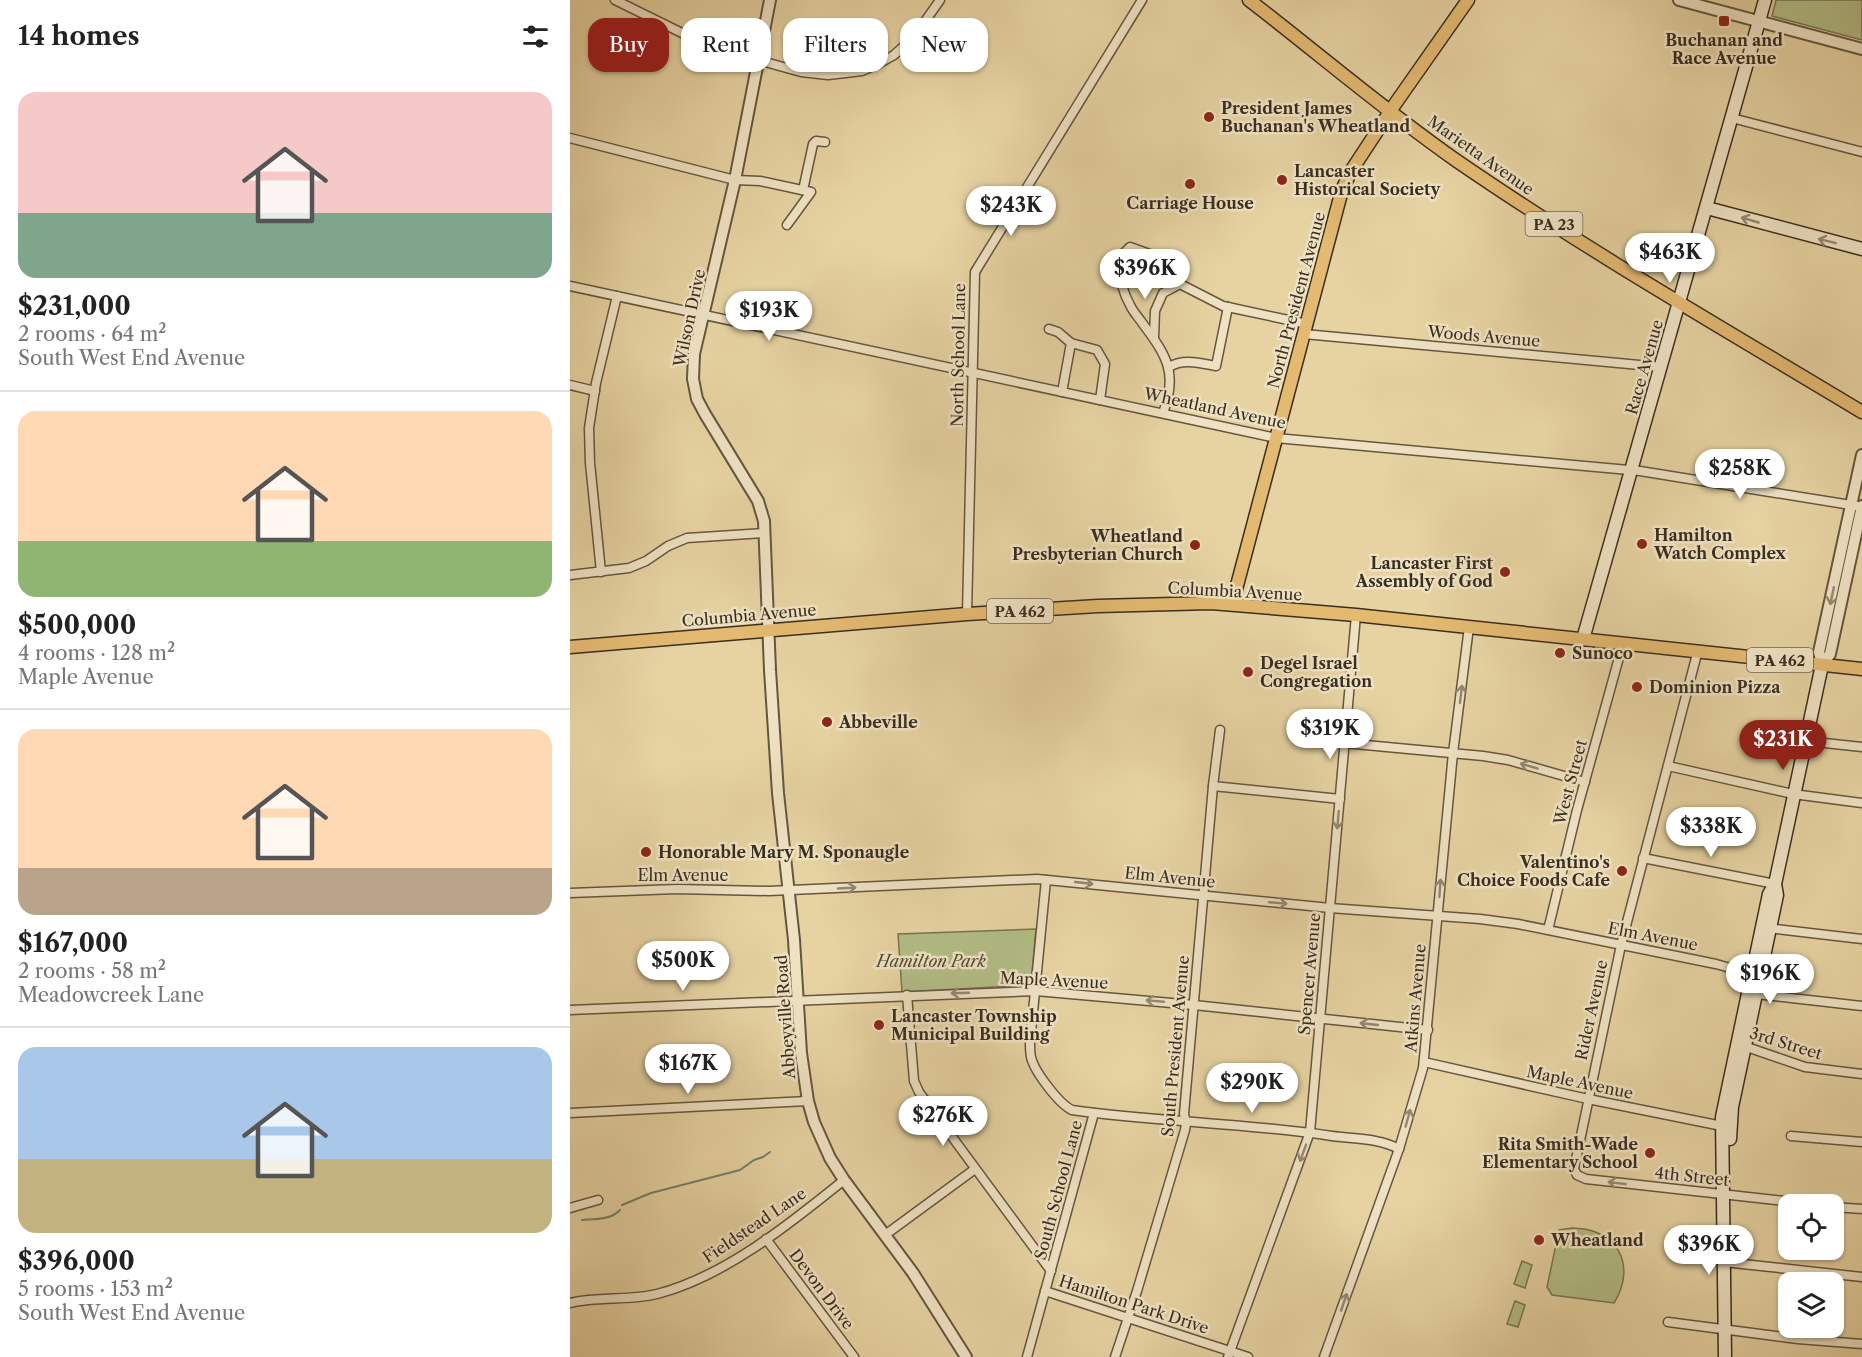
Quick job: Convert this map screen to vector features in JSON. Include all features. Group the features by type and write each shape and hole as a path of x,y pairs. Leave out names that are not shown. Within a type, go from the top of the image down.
{"main road":[{"name":"Marietta Avenue","path":"1249,0 1439,148 1488,182 1862,412"},
{"name":"North President Avenue","path":"1236,604 1235,593 1345,183 1391,111 1468,0"},
{"name":"Race Avenue","path":"1584,639 1765,0"},
{"path":"1707,208 1862,249"},
{"name":"Columbia Avenue","path":"570,646 967,614 1189,603 1236,604 1356,615 1862,669"},
{"path":"1741,1045 1766,928 1777,896 1775,884 1822,665"},
{"path":"1733,1357 1729,1330 1724,1106 1756,994 1756,975"},
{"path":"1725,1357 1729,1330"}],"street":[{"path":"615,0 681,33"},
{"name":"Wilson Drive","path":"766,18 770,0"},
{"path":"771,64 801,72 819,74 845,74 871,68 908,44 940,0"},
{"name":"North School Lane","path":"967,614 975,278 978,267 1142,0"},
{"path":"1679,0 1862,49"},
{"name":"Wilson Drive","path":"756,72 735,180 694,354 693,369 694,388 705,414 762,510 769,630"},
{"path":"1732,118 1862,152"},
{"path":"570,138 735,180 760,181 811,192 787,225"},
{"path":"803,190 813,144 816,141 825,142"},
{"path":"1154,340 1155,311 1163,293 1180,284 1155,256 1130,248 1117,260 1120,279 1130,305 1169,367 1170,389 1164,413"},
{"name":"Woods Avenue","path":"1180,284 1220,305 1305,329 1661,367"},
{"name":"Wheatland Avenue","path":"570,286 1276,438 1632,470 1858,506"},
{"path":"602,572 593,498 589,438 595,391 617,296"},
{"path":"1169,367 1176,362 1191,361 1216,366 1228,307"},
{"path":"1049,329 1058,332 1071,343 1097,350 1105,364 1100,400"},
{"path":"1062,392 1071,343"},
{"path":"570,385 595,391"},
{"path":"1822,665 1830,654 1858,506 1862,455"},
{"path":"570,575 629,568 687,538 765,533"},
{"name":"Spencer Avenue","path":"1229,1354 1310,1132 1356,615"},
{"name":"Atkins Avenue","path":"1324,1357 1399,1149 1424,1062 1453,753 1469,627"},
{"name":"Abbeyville Road","path":"769,630 778,793 795,940 801,1053 808,1101 821,1140 844,1180 926,1292 966,1357"},
{"name":"West Street","path":"1548,930 1623,643"},
{"name":"Rider Avenue","path":"1574,1169 1621,945 1698,651"},
{"name":"South President Avenue","path":"1115,1357 1167,1195 1185,1130 1184,1114 1203,896 1220,730"},
{"path":"1806,741 1862,747"},
{"path":"1344,743 1508,760 1585,782"},
{"path":"1668,766 1793,794 1862,803"},
{"path":"1213,786 1340,799"},
{"path":"1643,858 1775,884"},
{"name":"Elm Avenue","path":"570,893 677,889 789,890 1046,879 1330,908 1480,919 1548,930 1716,964 1756,975"},
{"name":"South School Lane","path":"1028,1357 1094,1113 1072,1110 1062,1104 1031,1059 1030,1042 1046,879"},
{"path":"1766,928 1862,939"},
{"name":"Maple Avenue","path":"570,1010 1036,991 1428,1030"},
{"path":"1756,994 1862,1006"},
{"path":"907,995 914,1081 919,1092 1051,1271"},
{"name":"3rd Street","path":"1741,1045 1812,1069 1862,1074"},
{"name":"Maple Avenue","path":"1424,1062 1588,1099 1726,1126"},
{"path":"570,1113 808,1101"},
{"path":"1094,1113 1310,1132 1379,1141 1389,1143 1399,1149"},
{"path":"1791,1136 1862,1142"},
{"path":"885,1235 975,1169"},
{"name":"4th Street","path":"1574,1169 1577,1175 1586,1179 1778,1200"},
{"name":"Fieldstead Lane","path":"570,1304 646,1296 673,1289 719,1269 766,1239 844,1180"},
{"path":"570,1208 597,1200"},
{"path":"1844,1208 1862,1209"},
{"name":"Devon Drive","path":"766,1239 854,1357"},
{"path":"1728,1263 1862,1277"},
{"name":"Hamilton Park Drive","path":"1046,1291 1128,1317 1229,1354 1248,1357"},
{"path":"1668,1322 1798,1339 1862,1344"}],"green space":[{"path":"1776,0 1862,0 1862,40 1772,16"},
{"name":"Hamilton Park","path":"1036,929 1031,985 902,992 898,934"},
{"path":"1572,1228 1600,1234 1611,1241 1618,1251 1623,1262 1624,1275 1621,1289 1614,1303 1552,1295 1547,1287 1559,1230"},
{"path":"1522,1261 1532,1265 1525,1288 1514,1284"},
{"path":"1515,1301 1525,1305 1518,1327 1507,1324"}],"waterway":[{"path":"622,1205 651,1193 740,1170 770,1152"},
{"path":"582,1220 607,1217 620,1210"}],"place":[{"name":"Buchanan and Race Avenue","path":"1724,21"},
{"name":"President James Buchanan's Wheatland","path":"1209,117"},
{"name":"Lancaster Historical Society","path":"1282,180"},
{"name":"Carriage House","path":"1190,184"},
{"name":"Hamilton Watch Complex","path":"1642,544"},
{"name":"Wheatland Presbyterian Church","path":"1195,545"},
{"name":"Lancaster First Assembly of God","path":"1505,572"},
{"name":"Sunoco","path":"1560,653"},
{"name":"Degel Israel Congregation","path":"1248,672"},
{"name":"Dominion Pizza","path":"1637,687"},
{"name":"Abbeville","path":"827,722"},
{"name":"Honorable Mary M. Sponaugle","path":"646,852"},
{"name":"Valentino's Choice Foods Cafe","path":"1622,871"},
{"name":"Lancaster Township Municipal Building","path":"879,1025"},
{"name":"Rita Smith-Wade Elementary School","path":"1650,1153"},
{"name":"Wheatland","path":"1539,1240"}]}
